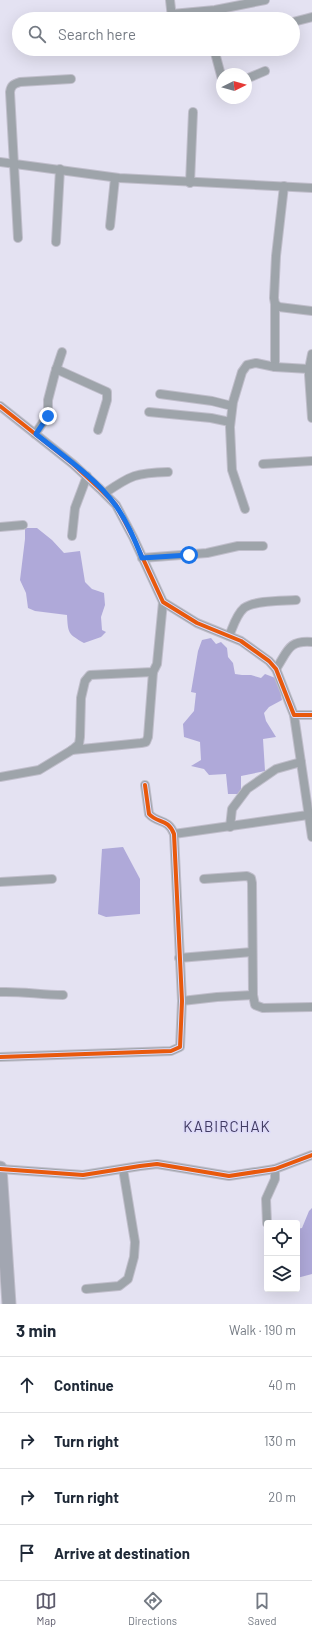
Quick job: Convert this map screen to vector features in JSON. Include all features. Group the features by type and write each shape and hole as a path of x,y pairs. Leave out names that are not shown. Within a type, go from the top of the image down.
{"main road":[{"path":"0,1168 3,1266 9,1304"}],"street":[{"path":"170,0 171,12"},
{"path":"203,12 264,0"},
{"path":"300,20 312,17"},
{"path":"216,56 219,68"},
{"path":"252,76 265,71"},
{"path":"18,238 10,92 11,86 20,82 71,79"},
{"path":"190,183 193,112"},
{"path":"0,162 15,162 115,178 312,188"},
{"path":"56,242 60,169"},
{"path":"110,226 115,178"},
{"path":"275,367 274,298 276,256 284,186"},
{"path":"275,304 279,306 312,311"},
{"path":"36,434 48,416 48,400 62,352"},
{"path":"312,354 312,418"},
{"path":"245,509 232,470 230,422 232,406 242,372 247,365 256,363 275,367 311,369"},
{"path":"56,369 107,392 108,400 98,430"},
{"path":"160,394 212,401 232,406"},
{"path":"0,406 87,476 116,505 163,602 157,664 153,672 148,737 146,742 141,744 72,750"},
{"path":"149,412 211,418 230,422"},
{"path":"263,464 312,461"},
{"path":"105,493 132,476 146,473 168,472"},
{"path":"72,536 75,508 87,476"},
{"path":"0,527 23,525"},
{"path":"142,558 207,553 238,546 263,546"},
{"path":"228,636 238,615 244,609 260,603 296,600"},
{"path":"163,602 197,623 241,641 269,661 276,669 294,715 312,837"},
{"path":"276,669 291,645 296,642 312,642"},
{"path":"0,777 39,770 72,750 78,744 80,737 81,698 85,681 90,675 153,672"},
{"path":"294,715 312,715"},
{"path":"230,827 232,809 247,789 276,769 301,762"},
{"path":"0,1057 55,1054 109,1054 177,1050 180,1048 182,1001 174,834 168,824 152,818 149,814 145,785"},
{"path":"174,834 308,815"},
{"path":"204,879 247,876 251,878 252,995 255,1005 258,1007 312,1007"},
{"path":"0,882 52,879"},
{"path":"179,958 252,952"},
{"path":"0,992 63,995"},
{"path":"182,1001 252,995"},
{"path":"0,1168 83,1175 157,1164 229,1176 275,1169 312,1155"},
{"path":"86,1290 119,1286 128,1279 134,1257 135,1242 123,1169"},
{"path":"267,1220 266,1199 273,1184 275,1169"}],"shaded area":[{"path":"25,528 37,528 52,540 64,553 80,551 85,582 92,589 104,593 105,605 101,617 102,630 106,632 101,637 84,643 70,632 67,615 35,611 28,608 26,593 20,580"},
{"path":"211,638 216,644 221,642 227,648 228,657 233,663 235,674 251,675 261,678 265,674 278,679 282,700 269,707 264,713 266,721 276,737 263,739 265,771 241,776 241,794 228,794 226,774 209,775 204,769 191,766 201,760 200,742 184,737 183,724 194,711 196,693 191,692 198,651 202,640"},
{"path":"123,847 140,879 140,914 106,917 98,914 102,849"},
{"path":"312,1208 312,1274 300,1277 300,1228 302,1228 309,1211"}],"cycle path":[{"path":"0,406 73,464 116,505 133,537 163,602 197,623 241,641 269,661 276,669 294,715 312,715"},
{"path":"0,1057 171,1051 180,1047 182,1001 174,834 172,829 166,823 152,817 149,814 145,785"},
{"path":"0,1169 83,1175 157,1164 229,1176 275,1169 312,1155"}],"district":[{"name":"KABIRCHAK","path":"227,1126"}],"route":[{"path":"48,416 36,434 73,464 100,488 116,505 142,558 189,555"}]}
